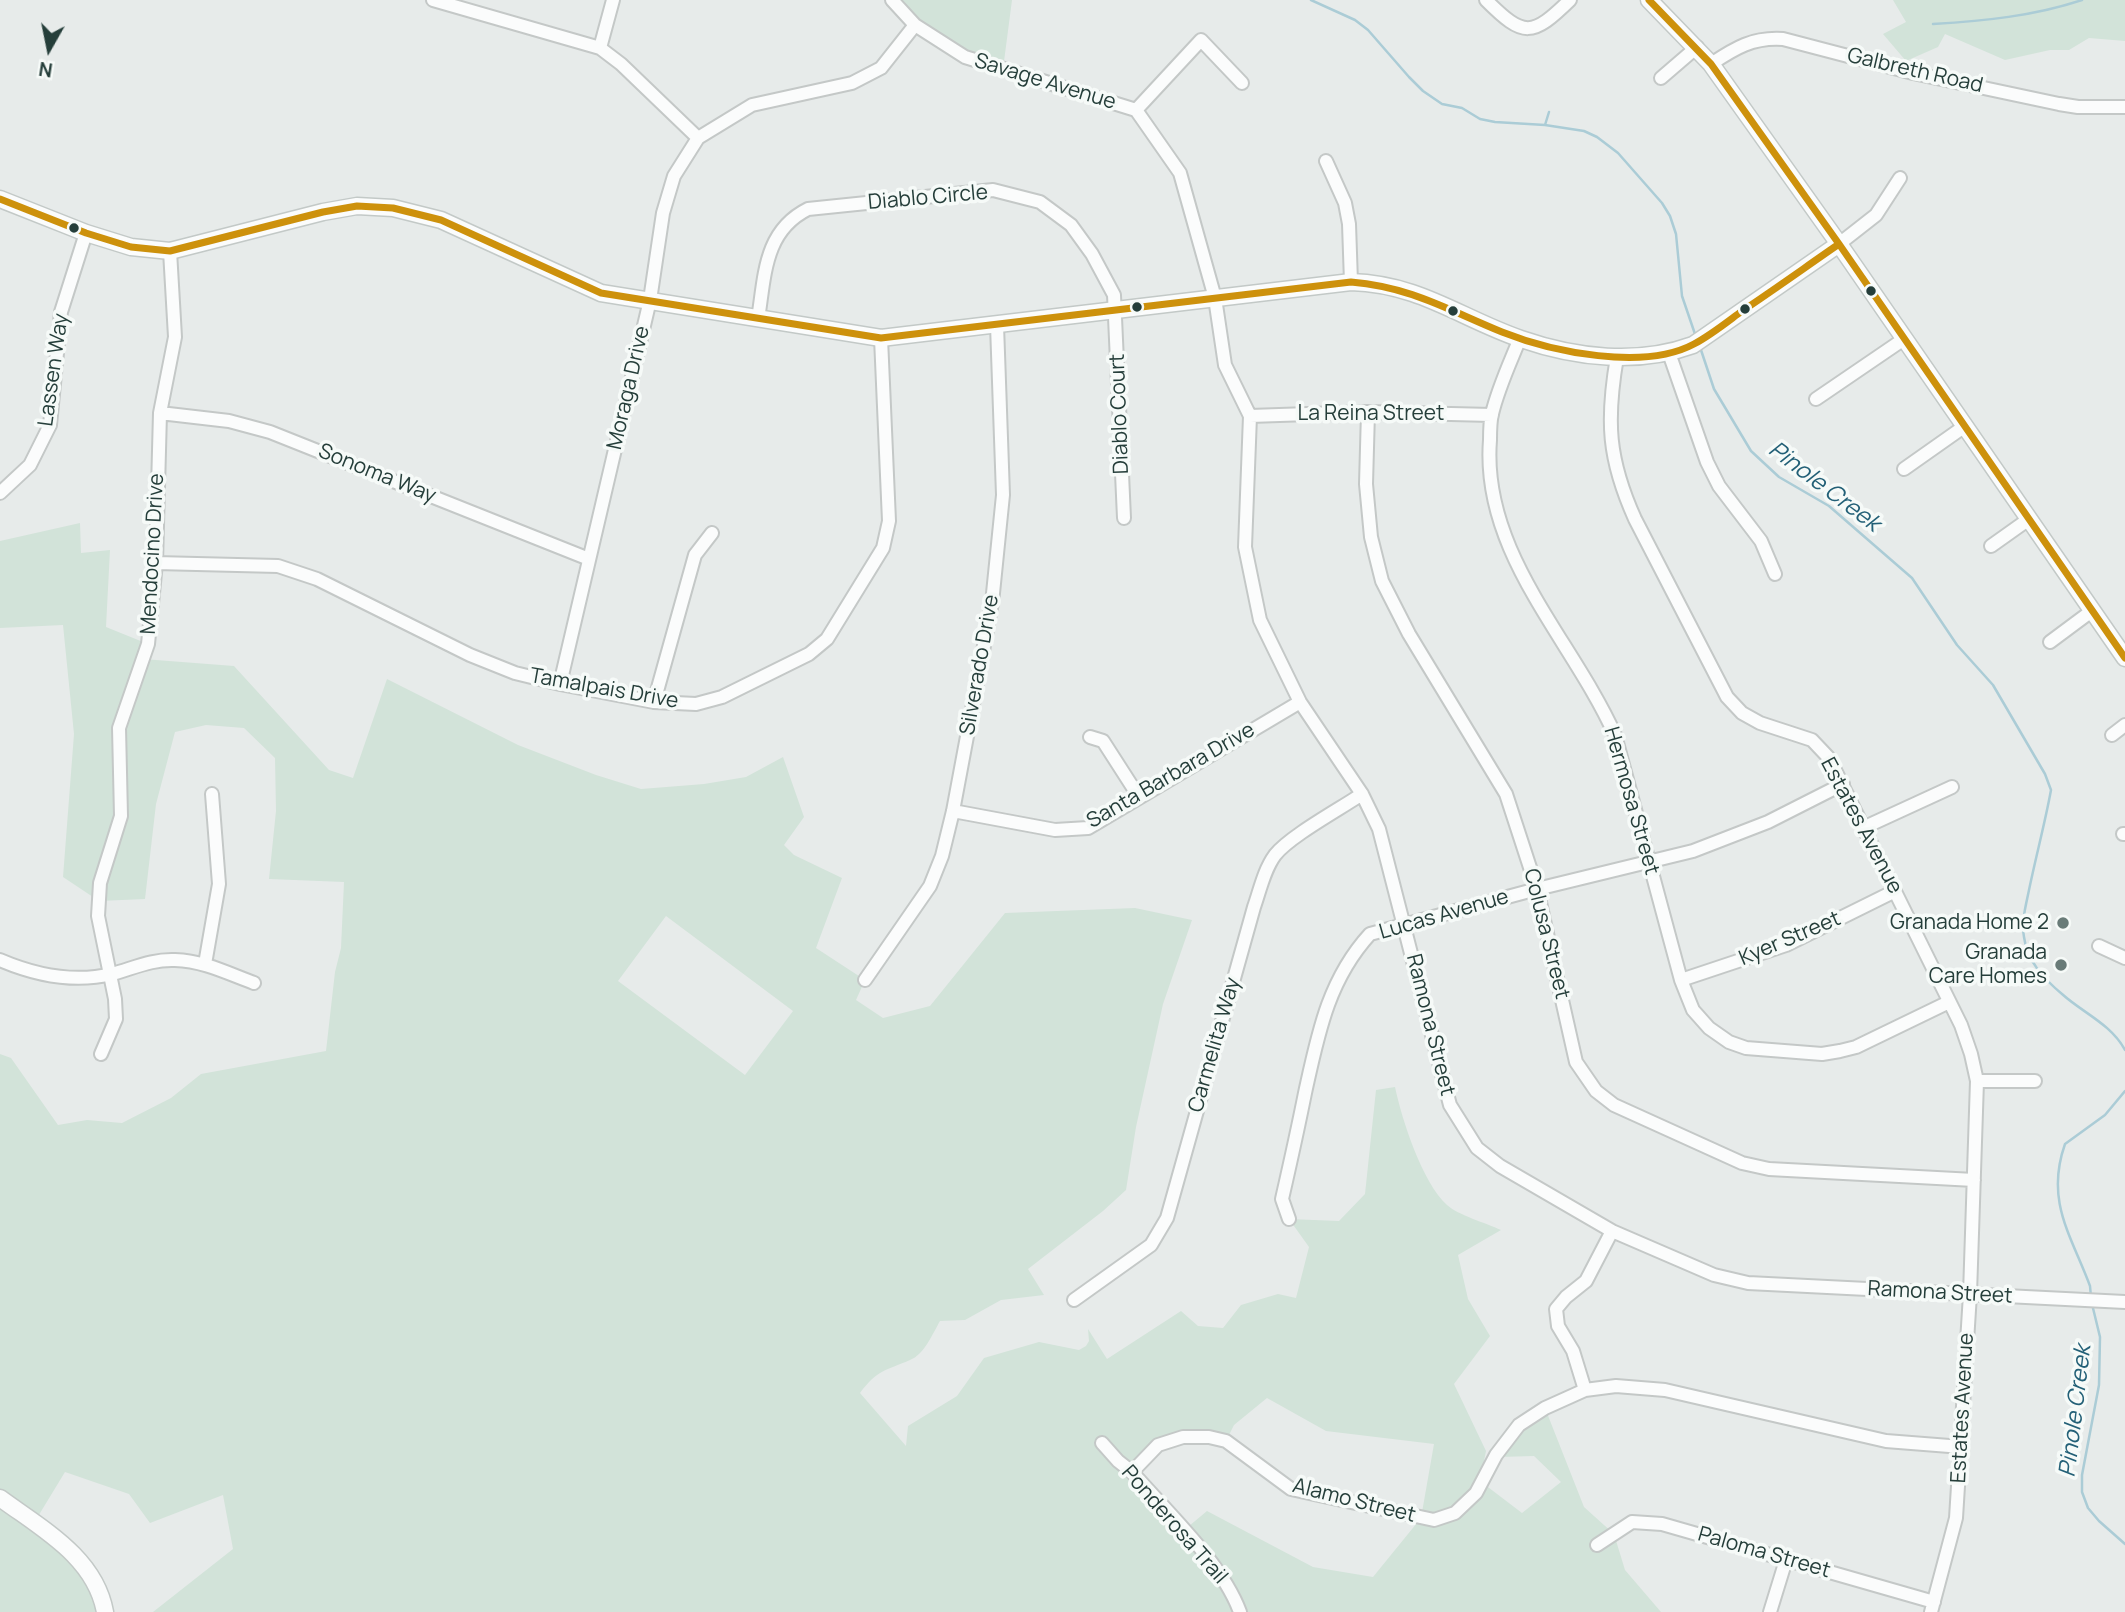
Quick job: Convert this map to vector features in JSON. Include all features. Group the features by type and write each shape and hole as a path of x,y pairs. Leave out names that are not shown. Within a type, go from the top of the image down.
{"street":[{"path":"433,0 600,48 621,64 698,138"},
{"path":"600,48 613,0"},
{"name":"Savage Avenue","path":"892,0 915,25 965,57 1136,110 1180,173 1216,298"},
{"path":"1486,0 1507,21 1528,29 1539,27 1570,0"},
{"path":"1649,0 1711,64 2125,657"},
{"name":"Moraga Drive","path":"560,684 650,300 663,213 674,176 698,138 752,105 852,83 862,78 881,68 915,25"},
{"name":"Galbreth Road","path":"1711,64 1747,42 1783,39 1913,73 2059,104 2078,107 2125,107"},
{"path":"1136,110 1200,40 1242,83"},
{"path":"1661,78 1697,47"},
{"path":"1326,161 1345,203 1349,224 1351,282"},
{"path":"0,199 86,233 131,247 170,251 323,212 357,206 393,208 441,220 601,293 881,338 1368,282 1439,301 1520,338 1564,351 1643,358 1693,345 1715,331 1876,215 1900,178"},
{"name":"Diablo Circle","path":"758,319 766,272 776,236 791,218 808,209 993,190 1040,202 1071,225 1092,254 1114,295 1116,310"},
{"name":"Lassen Way","path":"0,493 30,466 50,425 61,312 86,233"},
{"name":"Mendocino Drive","path":"101,1054 116,1019 115,999 98,916 100,883 121,816 119,728 148,644 156,563 160,413 175,337 170,251"},
{"name":"Ramona Street","path":"1216,298 1225,365 1251,416 1245,547 1260,620 1300,702 1362,794 1379,829 1450,1105 1477,1148 1500,1166 1612,1231 1714,1275 1748,1283 2125,1302"},
{"name":"Diablo Court","path":"1116,310 1124,518"},
{"name":"Silverado Drive","path":"865,981 930,886 942,856 953,811 992,603 1003,495 997,325"},
{"name":"Tamalpais Drive","path":"156,563 278,566 317,579 470,655 515,673 654,702 696,704 722,697 808,654 827,639 883,548 889,520 881,338"},
{"name":"Hermosa Street","path":"1520,338 1492,415 1489,454 1493,495 1507,541 1527,583 1610,723 1623,761 1681,980 1693,1010 1709,1028 1729,1042 1746,1048 1822,1054 1856,1047 1949,1002"},
{"path":"1816,399 1904,340"},
{"path":"1672,352 1707,462 1719,486 1761,541 1775,574"},
{"name":"Estates Avenue","path":"1617,357 1610,395 1610,427 1612,455 1621,489 1727,697 1742,713 1760,723 1812,740 1829,758 1961,1025 1972,1054 1977,1081 1962,1447 1956,1518 1932,1607"},
{"name":"La Reina Street","path":"1251,416 1368,412 1492,415"},
{"name":"Colusa Street","path":"1368,412 1366,484 1371,537 1382,581 1409,635 1506,794 1537,889 1576,1062 1596,1091 1614,1105 1742,1163 1769,1169 1974,1180"},
{"name":"Sonoma Way","path":"160,413 229,421 270,432 589,559"},
{"path":"1904,469 1965,426"},
{"path":"1991,546 2029,519"},
{"path":"654,702 695,555 712,533"},
{"path":"2050,642 2093,610"},
{"name":"Santa Barbara Drive","path":"953,811 1055,830 1088,828 1300,702"},
{"path":"2112,735 2125,725"},
{"path":"1090,737 1103,741 1139,797"},
{"name":"Lucas Avenue","path":"1289,1219 1282,1199 1320,1023 1342,972 1354,952 1370,934 1693,851 1768,822 1843,784"},
{"path":"1865,828 1952,787"},
{"path":"205,964 219,884 212,794"},
{"name":"Carmelita Way","path":"1074,1300 1151,1245 1167,1218 1254,907 1265,874 1275,855 1287,844 1362,794"},
{"name":"Kyer Street","path":"1681,980 1786,945 1895,891"},
{"path":"2099,946 2125,958"},
{"path":"0,960 34,973 68,978 110,974 147,962 174,960 205,964 254,983"},
{"path":"1977,1081 2035,1081"},
{"path":"1585,1390 1573,1352 1558,1326 1556,1309 1586,1281 1612,1231"},
{"name":"Alamo Street","path":"1132,1472 1158,1445 1183,1437 1209,1437 1226,1441 1292,1489 1434,1520 1455,1513 1476,1493 1496,1455 1519,1426 1545,1408 1585,1390 1616,1386 1665,1390 1886,1441 1962,1447"},
{"name":"Ponderosa Trail","path":"1102,1443 1132,1472 1209,1560 1235,1598 1240,1612"},
{"path":"0,1498 66,1547 87,1569 102,1596 105,1612"},
{"name":"Paloma Street","path":"1597,1545 1632,1522 1662,1524 1932,1607"},
{"path":"1770,1612 1786,1560"}],"green space":[{"path":"888,0 1012,0 1003,69 969,55"},
{"path":"1893,0 2125,0 2125,41 2089,38 2069,50 2050,50 2005,60 1945,34 1938,47 1906,61 1883,34 1906,22"},
{"path":"80,523 81,553 110,550 106,627 148,644 143,659 234,666 329,770 353,778 387,679 518,745 641,789 704,784 746,777 783,757 804,817 784,845 794,855 842,878 816,948 865,980 856,1000 883,1018 930,1006 1005,913 1135,908 1192,920 1163,1004 1136,1127 1126,1190 1028,1269 1044,1295 1001,1300 965,1320 940,1321 920,1353 877,1375 860,1393 906,1446 908,1426 957,1396 984,1358 1039,1342 1079,1350 1089,1341 1088,1329 1107,1359 1181,1311 1198,1326 1223,1328 1241,1305 1278,1294 1296,1298 1309,1247 1289,1219 1339,1221 1365,1194 1376,1090 1395,1087 1414,1150 1438,1195 1458,1212 1501,1230 1458,1255 1468,1299 1490,1336 1454,1384 1486,1451 1480,1481 1522,1513 1561,1482 1534,1456 1499,1457 1519,1425 1545,1408 1584,1507 1614,1534 1625,1570 1661,1612 153,1612 233,1549 223,1495 150,1523 129,1494 65,1472 34,1523 66,1547 105,1612 0,1612 0,1054 11,1058 58,1125 87,1120 122,1123 171,1098 201,1074 326,1051 335,972 341,948 344,882 269,879 276,811 275,758 244,728 206,725 175,732 156,804 145,899 99,901 63,877 74,734 63,625 0,628 0,541","holes":["666,916 793,1011 745,1075 618,981","1267,1398 1326,1431 1434,1444 1421,1518 1373,1577 1313,1567 1207,1511 1183,1531 1133,1472 1158,1445 1209,1437 1226,1441 1234,1425"]}],"waterway":[{"name":"Pinole Creek","path":"1311,0 1355,20 1368,30 1409,77 1442,104 1462,108 1480,119 1495,122 1584,131 1618,153 1662,203 1670,216 1676,234 1682,296 1696,337"},
{"path":"1933,24 2009,17 2082,0"},
{"path":"1545,125 1549,112"},
{"name":"Pinole Creek","path":"1700,347 1714,389 1751,451 1779,477 1829,506 1912,578 1957,645 1993,685 2045,774 2051,790 2024,914 2026,946 2037,969 2049,982 2112,1033 2125,1050"},
{"name":"Pinole Creek","path":"2091,1297 2090,1286 2068,1234 2059,1201 2060,1164 2065,1144 2105,1115 2125,1091"},
{"name":"Pinole Creek","path":"2092,1304 2100,1337 2099,1385 2082,1475 2082,1492 2088,1508 2125,1544"}],"transit line":[{"path":"1649,0 1711,64 2125,658"},
{"path":"0,199 86,233 131,247 170,251 323,212 357,206 393,208 441,220 601,293 881,338 1351,282 1411,294 1502,332 1546,346 1598,356 1624,357 1673,352 1694,344 1839,244"}],"place":[{"name":"Granada Home 2","path":"2063,923"},
{"name":"Granada Care Homes","path":"2061,965"}]}
